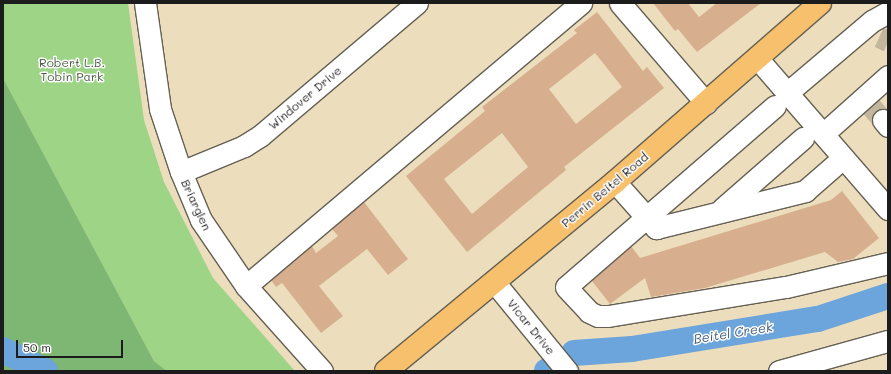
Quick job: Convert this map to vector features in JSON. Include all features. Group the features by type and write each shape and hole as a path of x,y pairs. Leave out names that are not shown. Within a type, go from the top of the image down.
{"main road":[{"name":"Perrin Beitel Road","path":"386,371 495,283 615,182 820,3"}],"street":[{"name":"Briarglen","path":"145,3 160,109 181,172 201,220 246,286 322,371"},
{"name":"Windover Drive","path":"181,172 244,146 260,136 417,3"},
{"path":"246,286 581,3"},
{"path":"620,3 706,103"},
{"path":"888,12 872,32 781,100 566,287 589,312 598,316 636,312 786,287 888,263"},
{"path":"757,58 781,100 823,134 888,210"},
{"path":"823,134 877,113 886,81"},
{"path":"719,212 803,138"},
{"path":"615,182 656,228 805,191 843,158"},
{"name":"Vicar Drive","path":"495,283 567,371"},
{"path":"779,371 888,341"}],"green space":[{"name":"Robert L.B. Tobin Park","path":"3,3 128,3 144,120 164,182 213,278 295,371 167,371 154,361 3,78"},
{"path":"3,78 154,361 167,371 3,371"}],"building":[{"path":"653,3 688,3 699,17 717,3 761,3 697,52 678,29 675,31"},
{"path":"597,12 643,71 647,67 664,88 564,167 566,170 467,252 406,176 485,111 482,107 577,33 574,30","holes":["595,53 622,87 576,124 549,89","502,133 528,167 472,214 444,179"]},
{"path":"842,191 879,238 853,259 838,262 825,252 705,288 651,297 645,278 610,304 592,281 631,246 640,258 831,200"},
{"path":"364,202 408,259 388,275 367,249 319,286 343,316 321,333 282,283 276,287 271,280 312,246 316,253 338,236 332,229"}],"waterway":[{"name":"Beitel Creek","path":"574,353 632,349 818,319 888,296"},
{"name":"Beitel Creek","path":"3,350 45,371"},
{"name":"Beitel Creek","path":"547,371 551,369"}],"tunnel":[{"path":"879,37 888,41"},
{"path":"871,106 883,120"}]}
